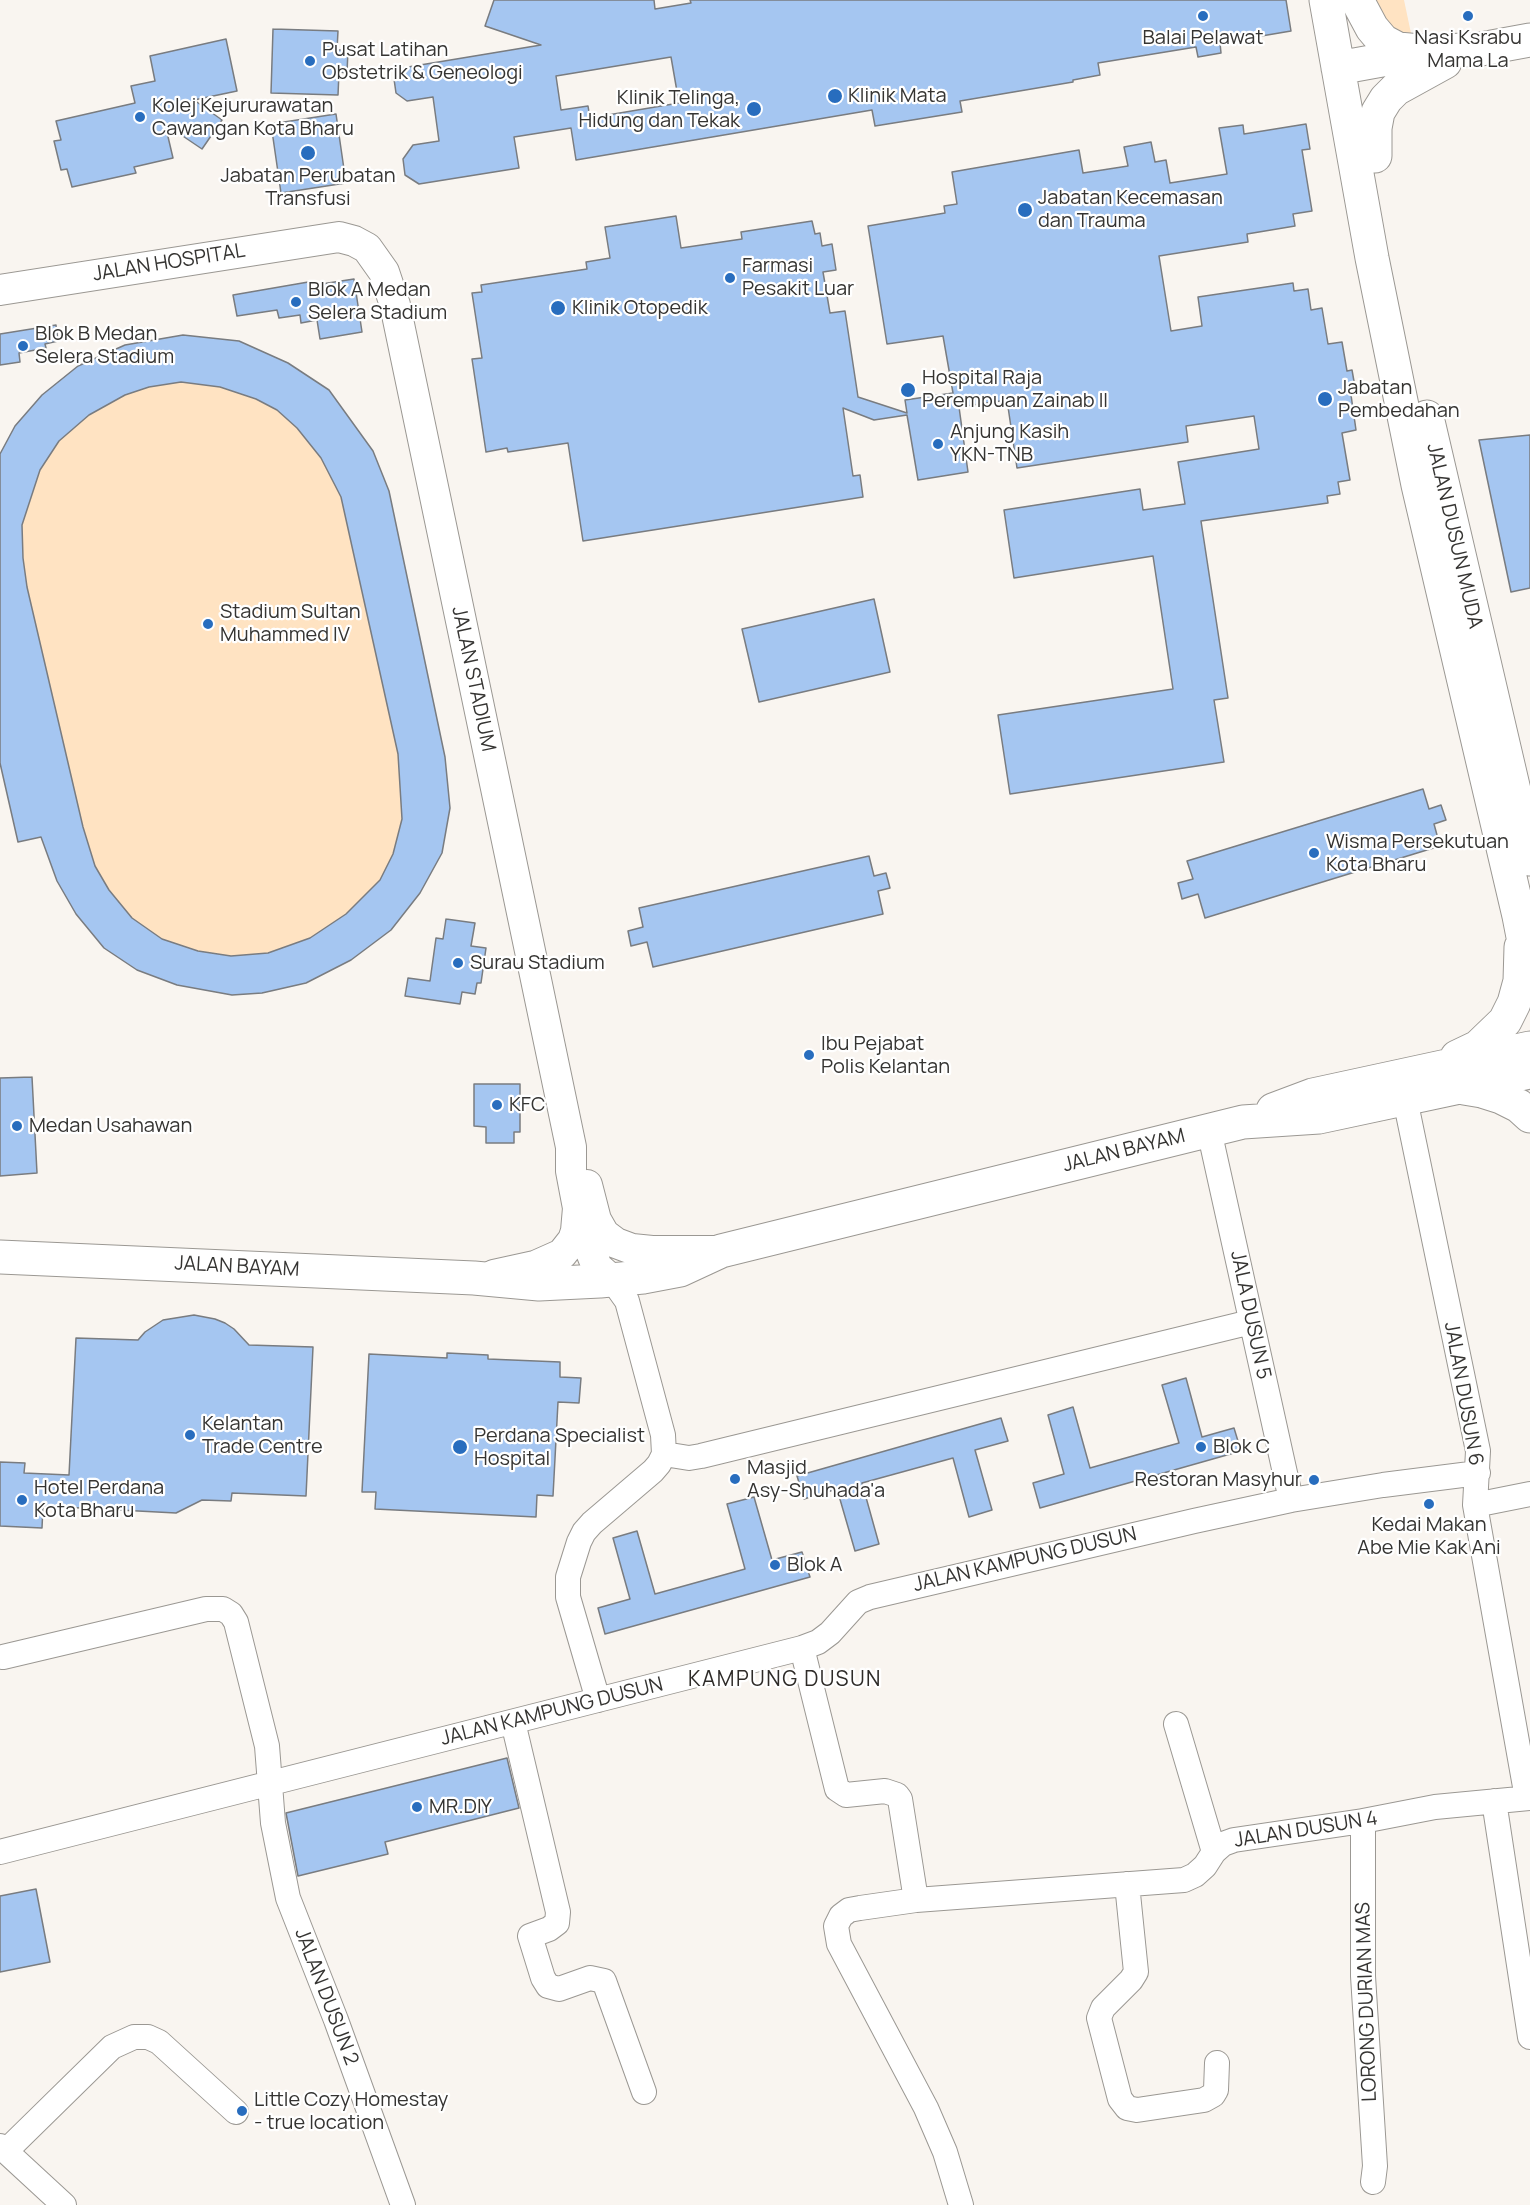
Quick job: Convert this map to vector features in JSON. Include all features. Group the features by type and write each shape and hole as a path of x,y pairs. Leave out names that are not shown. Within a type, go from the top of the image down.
{"main road":[{"path":"1326,0 1350,74 1372,258 1418,484 1519,916 1530,973"},
{"name":"JALAN DUSUN MUDA","path":"1346,0 1350,74 1375,156 1416,369 1530,859"},
{"path":"1357,0 1372,28 1383,41 1398,49 1435,57"},
{"path":"1350,74 1530,40"},
{"path":"1375,156 1375,128 1378,112 1386,99 1435,57"},
{"path":"1412,1085 1478,1047 1505,1021 1514,1003 1520,981 1519,916"},
{"path":"1412,1085 1530,1048"},
{"path":"1458,1088 1530,1072"},
{"path":"1412,1085 1482,1091 1519,1106 1530,1116"},
{"name":"JALAN BAYAM","path":"0,1257 474,1278 539,1284 612,1280 680,1270 721,1251 1243,1122 1313,1095 1412,1085"}],"street":[{"name":"JALAN HOSPITAL","path":"0,290 339,237"},
{"name":"JALAN STADIUM","path":"339,237 367,248 377,260 390,286 395,305 571,1147"},
{"name":"JALAN DUSUN 6","path":"1412,1085 1478,1451 1475,1505 1528,1798"},
{"name":"JALA DUSUN 5","path":"1209,1130 1291,1500"},
{"name":"JALAN BAYAM","path":"474,1278 536,1266 562,1254 573,1240 578,1208 571,1171 571,1147"},
{"name":"JALAN BAYAM","path":"571,1147 583,1169 596,1220 604,1234 616,1244 632,1249 652,1251 721,1251"},
{"path":"578,1208 597,1267 612,1280 627,1301 663,1435 664,1454 653,1471 584,1532 568,1577 568,1597 597,1700"},
{"path":"664,1454 689,1458 701,1456 1251,1322"},
{"name":"JALAN KAMPUNG DUSUN","path":"0,1852 802,1648 818,1642 830,1633 858,1602 870,1597 1291,1500 1478,1473"},
{"path":"1475,1505 1530,1494"},
{"name":"JALAN DUSUN 2","path":"3,1657 206,1609 223,1609 231,1614 236,1622 267,1746 273,1823 288,1898 336,2020 403,2205"},
{"path":"802,1648 837,1789 846,1795 885,1791 897,1795 900,1799 916,1900"},
{"path":"513,1722 558,1912 557,1923 549,1929 530,1936 543,1978 548,1986 559,1989 590,1978 603,1981 644,2092"},
{"path":"1176,1724 1214,1852"},
{"name":"JALAN DUSUN 4","path":"961,2205 945,2152 926,2108 880,2026 839,1944 836,1926 841,1916 849,1910 916,1900 1184,1880 1195,1875 1205,1866 1214,1852 1223,1844 1234,1840 1363,1821 1435,1807 1528,1798"},
{"path":"1494,1801 1530,2037"},
{"name":"LORONG DURIAN MAS","path":"1363,1821 1363,1976 1375,2166 1373,2182"},
{"path":"1127,1884 1136,1972 1103,2008 1099,2018 1123,2104 1127,2108 1137,2110 1209,2098 1216,2090 1217,2063"},
{"path":"64,2205 3,2148 112,2047 134,2037 148,2037 159,2042 236,2112"}],"shaded area":[{"path":"1372,0 1404,0 1412,38 1393,36"},
{"name":"Stadium Sultan Muhammed IV","path":"183,335 239,341 288,363 329,390 373,451 389,491 445,757 450,808 442,853 420,893 391,930 351,960 306,983 262,993 232,995 177,985 137,970 104,948 76,914 57,881 41,837 18,842 0,763 0,454 15,426 42,395 78,366 125,345"}],"building":[{"path":"494,0 654,0 655,9 691,3 690,0 1286,0 1291,31 1220,43 1221,53 1198,57 1196,47 1098,63 1100,75 1073,80 1073,82 960,101 962,112 875,126 872,110 576,160 571,128 514,137 519,168 419,184 405,175 403,159 413,145 439,141 433,97 407,101 396,93 394,79 402,68 541,45 485,26","holes":["671,57 679,103 590,118 588,106 561,110 556,76"]},
{"name":"Pusat Latihan Obstetrik & Geneologi","path":"273,29 338,31 337,50 348,50 347,73 339,72 338,95 271,93"},
{"path":"226,39 237,91 194,100 222,120 202,149 165,124 173,158 134,167 136,173 72,187 67,169 61,170 54,141 61,140 56,121 135,103 131,86 155,81 150,56"},
{"name":"Jabatan Perubatan Transfusi","path":"336,114 346,183 281,193 271,124"},
{"path":"1306,124 1310,149 1302,150 1312,211 1293,214 1295,226 1247,234 1248,242 1159,256 1171,331 1202,326 1198,297 1293,283 1294,291 1308,289 1311,310 1322,308 1328,344 1342,342 1347,371 1352,370 1355,387 1350,388 1356,430 1342,433 1350,480 1338,482 1340,494 1327,496 1328,503 1201,521 1228,698 1214,700 1224,762 1010,794 998,715 1173,689 1153,556 1014,578 1004,510 1140,489 1143,510 1185,504 1178,462 1259,449 1254,416 1186,426 1188,442 1017,468 1007,400 959,407 968,472 918,480 907,415 874,420 843,408 853,476 860,475 863,497 583,541 568,443 508,452 507,448 486,452 472,359 482,358 472,293 482,292 481,285 587,269 586,262 610,258 605,227 676,216 681,248 742,239 741,232 812,221 815,234 820,233 822,246 832,244 836,270 823,272 830,313 845,311 858,397 907,413 905,400 953,393 943,336 887,344 868,226 945,213 944,206 957,204 952,172 1079,150 1083,173 1128,166 1124,147 1151,142 1155,162 1166,160 1170,183 1227,174 1219,128 1243,125 1244,134"},
{"name":"Blok A Medan Selera Stadium","path":"354,279 362,332 320,339 317,320 301,323 300,315 279,318 277,310 237,316 233,295 314,281 315,285"},
{"name":"Blok B Medan Selera Stadium","path":"56,325 58,341 45,344 46,348 19,353 20,362 0,365 0,334"},
{"path":"183,335 239,341 288,363 329,390 373,451 389,491 445,757 450,808 442,853 420,893 391,930 351,960 306,983 262,993 232,995 177,985 137,970 104,948 76,914 57,881 41,837 18,842 0,763 0,454 15,426 42,395 78,366 125,345","holes":["181,382 220,387 256,399 277,410 297,428 321,458 341,497 398,754 402,819 393,854 380,880 346,914 310,938 268,953 231,956 198,951 162,939 132,918 109,890 95,866 83,827 27,587 22,525 40,470 59,441 89,415 125,395 149,387"]},
{"path":"1530,435 1530,588 1511,592 1479,440"},
{"path":"874,599 890,672 759,702 742,629"},
{"name":"Wisma Persekutuan Kota Bharu","path":"1423,789 1429,809 1441,805 1446,820 1434,824 1440,846 1205,918 1198,894 1182,899 1178,883 1193,879 1187,861"},
{"path":"869,856 874,876 886,873 890,888 878,891 883,914 653,967 647,942 631,946 628,931 643,927 639,908"},
{"name":"Surau Stadium","path":"446,919 475,923 471,946 486,948 481,983 477,983 475,994 462,992 460,1004 405,996 408,978 430,981 436,938 443,939"},
{"name":"Medan Usahawan","path":"32,1077 37,1173 0,1176 0,1078"},
{"name":"KFC","path":"474,1084 520,1084 520,1132 514,1132 514,1143 486,1143 486,1127 474,1126"},
{"name":"Kelantan Trade Centre","path":"194,1315 225,1323 249,1345 313,1347 306,1496 232,1493 231,1501 202,1500 176,1513 43,1506 42,1528 0,1526 0,1462 25,1463 24,1473 69,1475 76,1338 138,1340 145,1332 163,1320"},
{"name":"Perdana Specialist Hospital","path":"447,1353 488,1355 488,1359 560,1362 560,1377 581,1378 579,1403 558,1402 553,1496 537,1495 536,1517 375,1509 376,1492 362,1492 369,1354 447,1358"},
{"name":"Blok C","path":"1186,1378 1202,1437 1234,1428 1241,1451 1040,1508 1033,1483 1064,1474 1048,1415 1073,1407 1090,1468 1179,1443 1162,1385"},
{"path":"1001,1418 1008,1441 975,1450 992,1510 969,1517 953,1458 862,1483 879,1544 855,1551 837,1489 804,1499 797,1476"},
{"name":"Blok A","path":"754,1497 772,1560 802,1552 810,1577 605,1634 598,1608 630,1599 613,1538 637,1531 655,1594 745,1569 727,1504"},
{"path":"507,1758 519,1808 385,1842 388,1854 298,1876 286,1813"},
{"path":"36,1889 50,1962 0,1972 0,1896"}],"place":[{"name":"Balai Pelawat","path":"1203,16"},
{"name":"Nasi Ksrabu Mama La","path":"1468,16"},
{"name":"Pusat Latihan Obstetrik & Geneologi","path":"310,61"},
{"name":"Klinik Mata","path":"835,96"},
{"name":"Klinik Telinga, Hidung dan Tekak","path":"754,109"},
{"name":"Kolej Kejururawatan Cawangan Kota Bharu","path":"140,117"},
{"name":"Jabatan Perubatan Transfusi","path":"308,153"},
{"name":"Jabatan Kecemasan dan Trauma","path":"1025,210"},
{"name":"Farmasi Pesakit Luar","path":"730,278"},
{"name":"Blok A Medan Selera Stadium","path":"296,302"},
{"name":"Klinik Otopedik","path":"558,308"},
{"name":"Blok B Medan Selera Stadium","path":"23,346"},
{"name":"Hospital Raja Perempuan Zainab II","path":"908,390"},
{"name":"Jabatan Pembedahan","path":"1325,399"},
{"name":"Anjung Kasih YKN-TNB","path":"938,444"},
{"name":"Stadium Sultan Muhammed IV","path":"208,624"},
{"name":"Wisma Persekutuan Kota Bharu","path":"1314,853"},
{"name":"Surau Stadium","path":"458,963"},
{"name":"Ibu Pejabat Polis Kelantan","path":"809,1055"},
{"name":"KFC","path":"497,1105"},
{"name":"Medan Usahawan","path":"17,1126"},
{"name":"Kelantan Trade Centre","path":"190,1435"},
{"name":"Perdana Specialist Hospital","path":"460,1447"},
{"name":"Blok C","path":"1201,1447"},
{"name":"Masjid Asy-Shuhada'a","path":"735,1479"},
{"name":"Restoran Masyhur","path":"1314,1480"},
{"name":"Hotel Perdana Kota Bharu","path":"22,1500"},
{"name":"Kedai Makan Abe Mie Kak Ani","path":"1429,1504"},
{"name":"Blok A","path":"775,1565"},
{"name":"MR.DIY","path":"417,1807"},
{"name":"Little Cozy Homestay - true location","path":"242,2111"}],"district":[{"name":"KAMPUNG DUSUN","path":"785,1680"}]}
